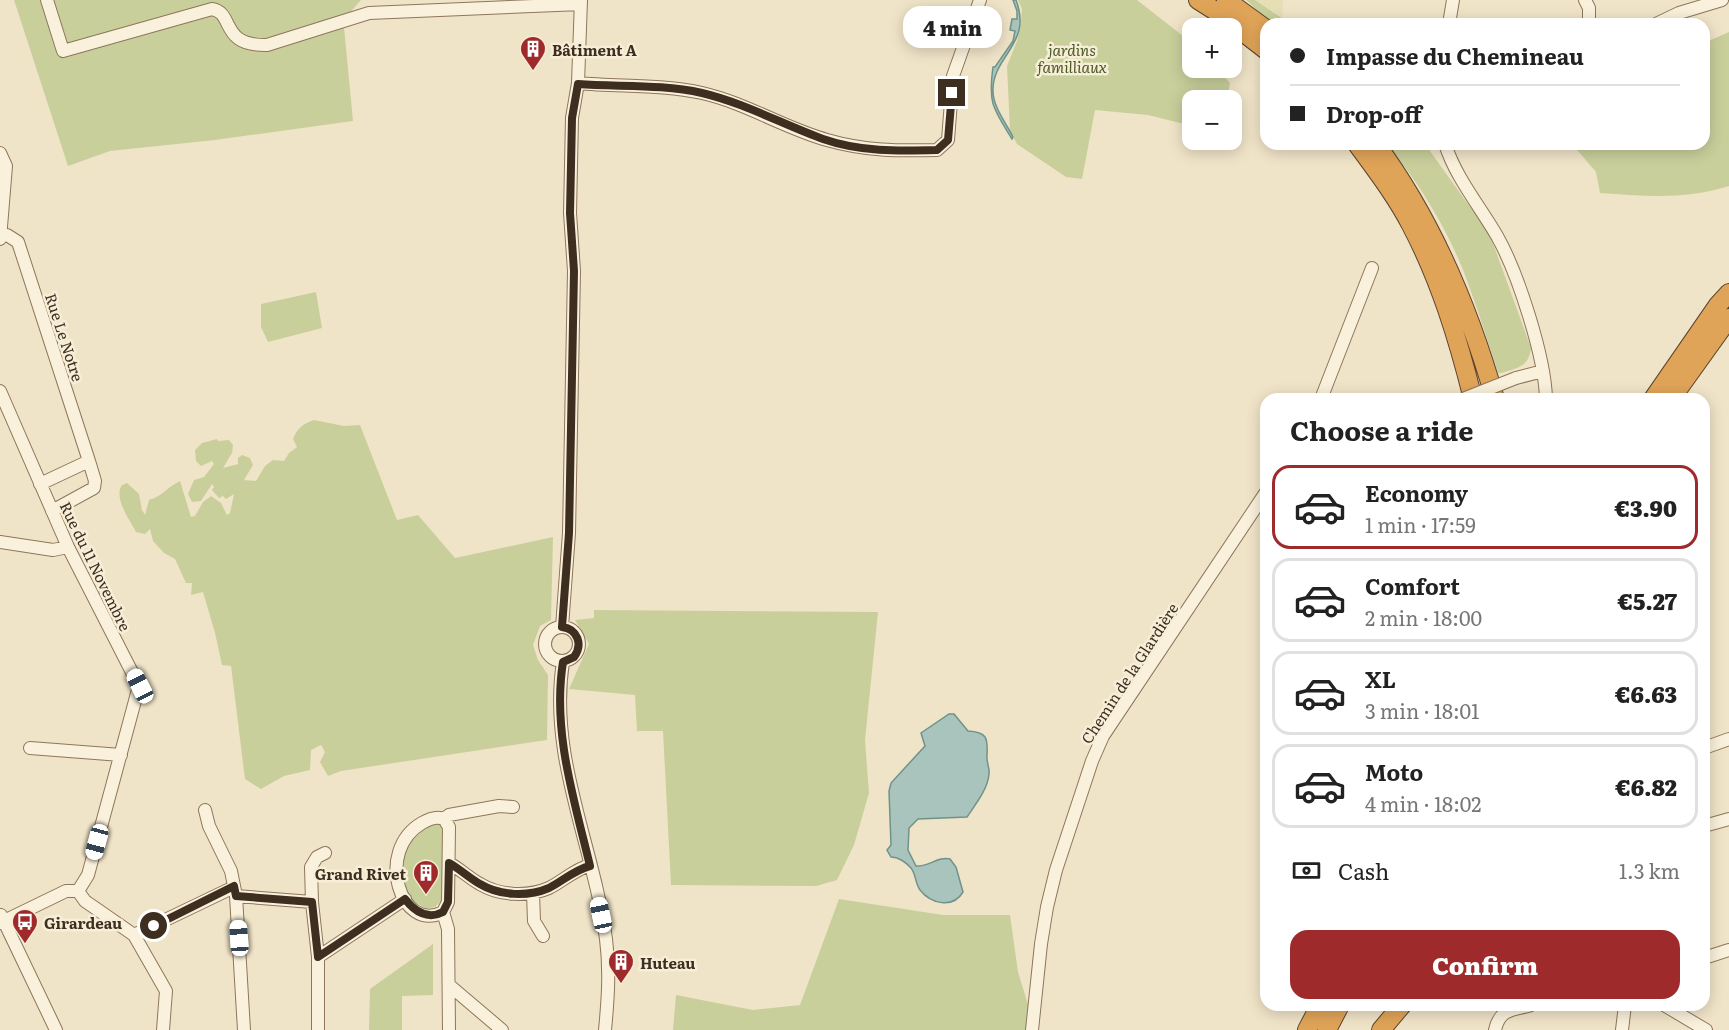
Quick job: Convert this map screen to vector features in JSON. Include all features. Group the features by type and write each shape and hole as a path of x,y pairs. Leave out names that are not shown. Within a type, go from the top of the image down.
{"highway":[{"path":"1198,0 1260,45"},
{"path":"1226,0 1260,25"},
{"path":"1361,150 1411,223 1431,266 1456,335 1471,393"},
{"path":"1380,150 1418,206 1452,275 1484,359 1493,393"},
{"path":"1657,393 1729,293"},
{"path":"1675,393 1729,318"},
{"path":"1307,1030 1317,1011"},
{"path":"1327,1030 1337,1011"},
{"path":"1381,1030 1397,1011"}],"street":[{"path":"47,0 63,51 212,9 219,10 223,14 228,27 243,43 267,45 369,13 581,2 578,84 572,118 570,213 574,271 569,533 562,627"},
{"path":"578,84 670,88 701,93 733,102 825,139 848,145 879,151 937,150 948,140 953,76 980,0"},
{"path":"1450,18 1453,0"},
{"path":"1585,0 1589,8 1589,18"},
{"path":"1668,18 1722,0"},
{"path":"1448,150 1460,178 1507,254 1535,339 1545,393"},
{"path":"0,153 6,166 0,237"},
{"name":"Rue Le Notre","path":"0,237 7,235 18,242 96,481 94,488 52,511"},
{"path":"1323,393 1372,268"},
{"path":"1478,393 1516,378 1542,371"},
{"name":"Rue du 11 Novembre","path":"0,391 68,547 140,686 88,875 78,891"},
{"path":"40,484 89,461"},
{"name":"Chemin de la Glardière","path":"1032,1030 1047,907 1056,870 1092,761 1103,736 1260,501"},
{"path":"0,542 53,550 68,547"},
{"path":"556,627 562,627 573,631 579,641 574,657 557,662 548,655 544,645 547,634 556,627"},
{"path":"563,662 560,683 562,746 606,938 609,977 605,1030"},
{"path":"1710,746 1729,739"},
{"path":"30,748 121,755"},
{"path":"444,819 449,815 476,810 500,806 513,807"},
{"path":"205,810 209,826 231,872 235,891 244,1030"},
{"path":"437,817 444,819 448,824 449,863 448,902 443,912 435,916 423,914 412,907 405,899 398,884 396,867 403,843 421,824 437,817"},
{"path":"1710,824 1729,819"},
{"path":"318,1030 318,957 312,902 312,867 317,857 325,853"},
{"path":"449,863 488,888 506,893 532,893 548,888 574,871 590,866"},
{"path":"56,1030 1,919 66,891 78,891 85,901 134,935 166,991 163,1030"},
{"path":"134,935 235,891 312,902"},
{"path":"532,893 534,921 543,936"},
{"path":"318,957 405,899"},
{"path":"443,912 448,929 449,1030"},
{"path":"1710,956 1729,950"},
{"path":"449,985 502,1030"},
{"path":"1495,1030 1498,1018 1506,1011"},
{"path":"1622,1030 1624,1011"},
{"path":"1674,1011 1706,1030"}],"shaded area":[{"path":"1255,0 1283,0 1282,17 1262,4"}],"green space":[{"path":"14,0 361,0 347,16 344,27 353,121 215,140 110,151 68,166"},
{"name":"jardins familliaux","path":"1018,0 1137,0 1182,35 1182,78 1226,78 1230,83 1229,90 1182,90 1182,124 1148,115 1095,110 1082,179 1066,177 1017,144 1010,131 1007,66 1017,41 1022,9"},
{"path":"1246,0 1255,0 1282,18 1266,18"},
{"path":"1729,32 1729,186 1681,195 1600,193 1596,172 1577,150 1710,150 1710,40"},
{"path":"1392,150 1429,150 1490,235 1531,348 1528,359 1521,366 1498,373 1474,299 1455,251 1424,194"},
{"path":"316,292 322,328 268,342 261,327 261,304"},
{"path":"314,420 344,426 360,425 397,520 418,515 455,558 553,537 551,620 540,626 533,645 538,660 548,675 547,740 341,771 328,776 320,762 325,752 321,745 311,750 310,770 284,776 261,789 245,779 231,666 222,665 203,592 191,595 192,583 186,583 175,559 164,553 153,541 150,529 145,534 136,532 123,509 120,490 122,485 127,483 139,494 145,515 149,500 180,481 191,517 195,516 203,502 211,496 221,503 227,515 230,513 234,494 226,499 223,496 219,498 212,490 214,487 212,484 201,501 192,502 188,494 194,480 204,477 214,464 212,461 201,466 196,461 195,450 202,443 217,439 218,441 229,440 233,445 232,453 223,468 238,464 238,458 242,455 250,458 253,465 244,480 256,481 265,466 273,460 284,461 297,447 293,439 296,432"},
{"path":"594,610 878,612 865,740 869,793 854,845 837,880 816,886 671,885 663,731 637,731 635,695 569,689 589,644 575,620 594,618"},
{"path":"431,823 438,823 444,829 443,899 435,907 426,909 412,900 404,888 400,866 409,841"},
{"path":"839,899 943,915 1010,915 1018,972 1033,1021 1032,1030 673,1030 676,995 753,1010 800,1005"},
{"path":"433,944 433,995 402,996 402,1030 369,1030 370,989"}],"water":[{"path":"1013,0 1016,0 1020,15 1019,28 1016,39 994,79 993,91 997,109 1012,139 993,105 991,90 993,67 1013,41 1015,31 1010,30 1012,19 1017,19 1017,11"},
{"path":"949,714 954,714 968,731 985,737 989,772 984,791 967,817 918,819 909,828 908,850 916,866 946,858 950,859 956,867 963,892 954,901 942,903 925,895 918,887 911,868 902,860 891,857 887,850 891,845 889,791 891,783 925,746 921,733"}],"place":[{"name":"Bâtiment A","path":"533,72"},
{"name":"Grand Rivet","path":"426,896"},
{"name":"Girardeau","path":"25,945"},
{"name":"Huteau","path":"621,985"}],"route":[{"path":"154,926 234,886 236,896 312,902 318,957 405,899 417,911 430,916 446,910 449,863 488,888 521,894 548,888 574,871 590,866 570,786 562,746 560,721 560,683 563,662 574,657 579,647 577,635 562,627 569,533 574,271 570,213 572,118 578,84 670,88 701,93 733,102 825,139 879,151 937,150 948,140 952,93"}]}
